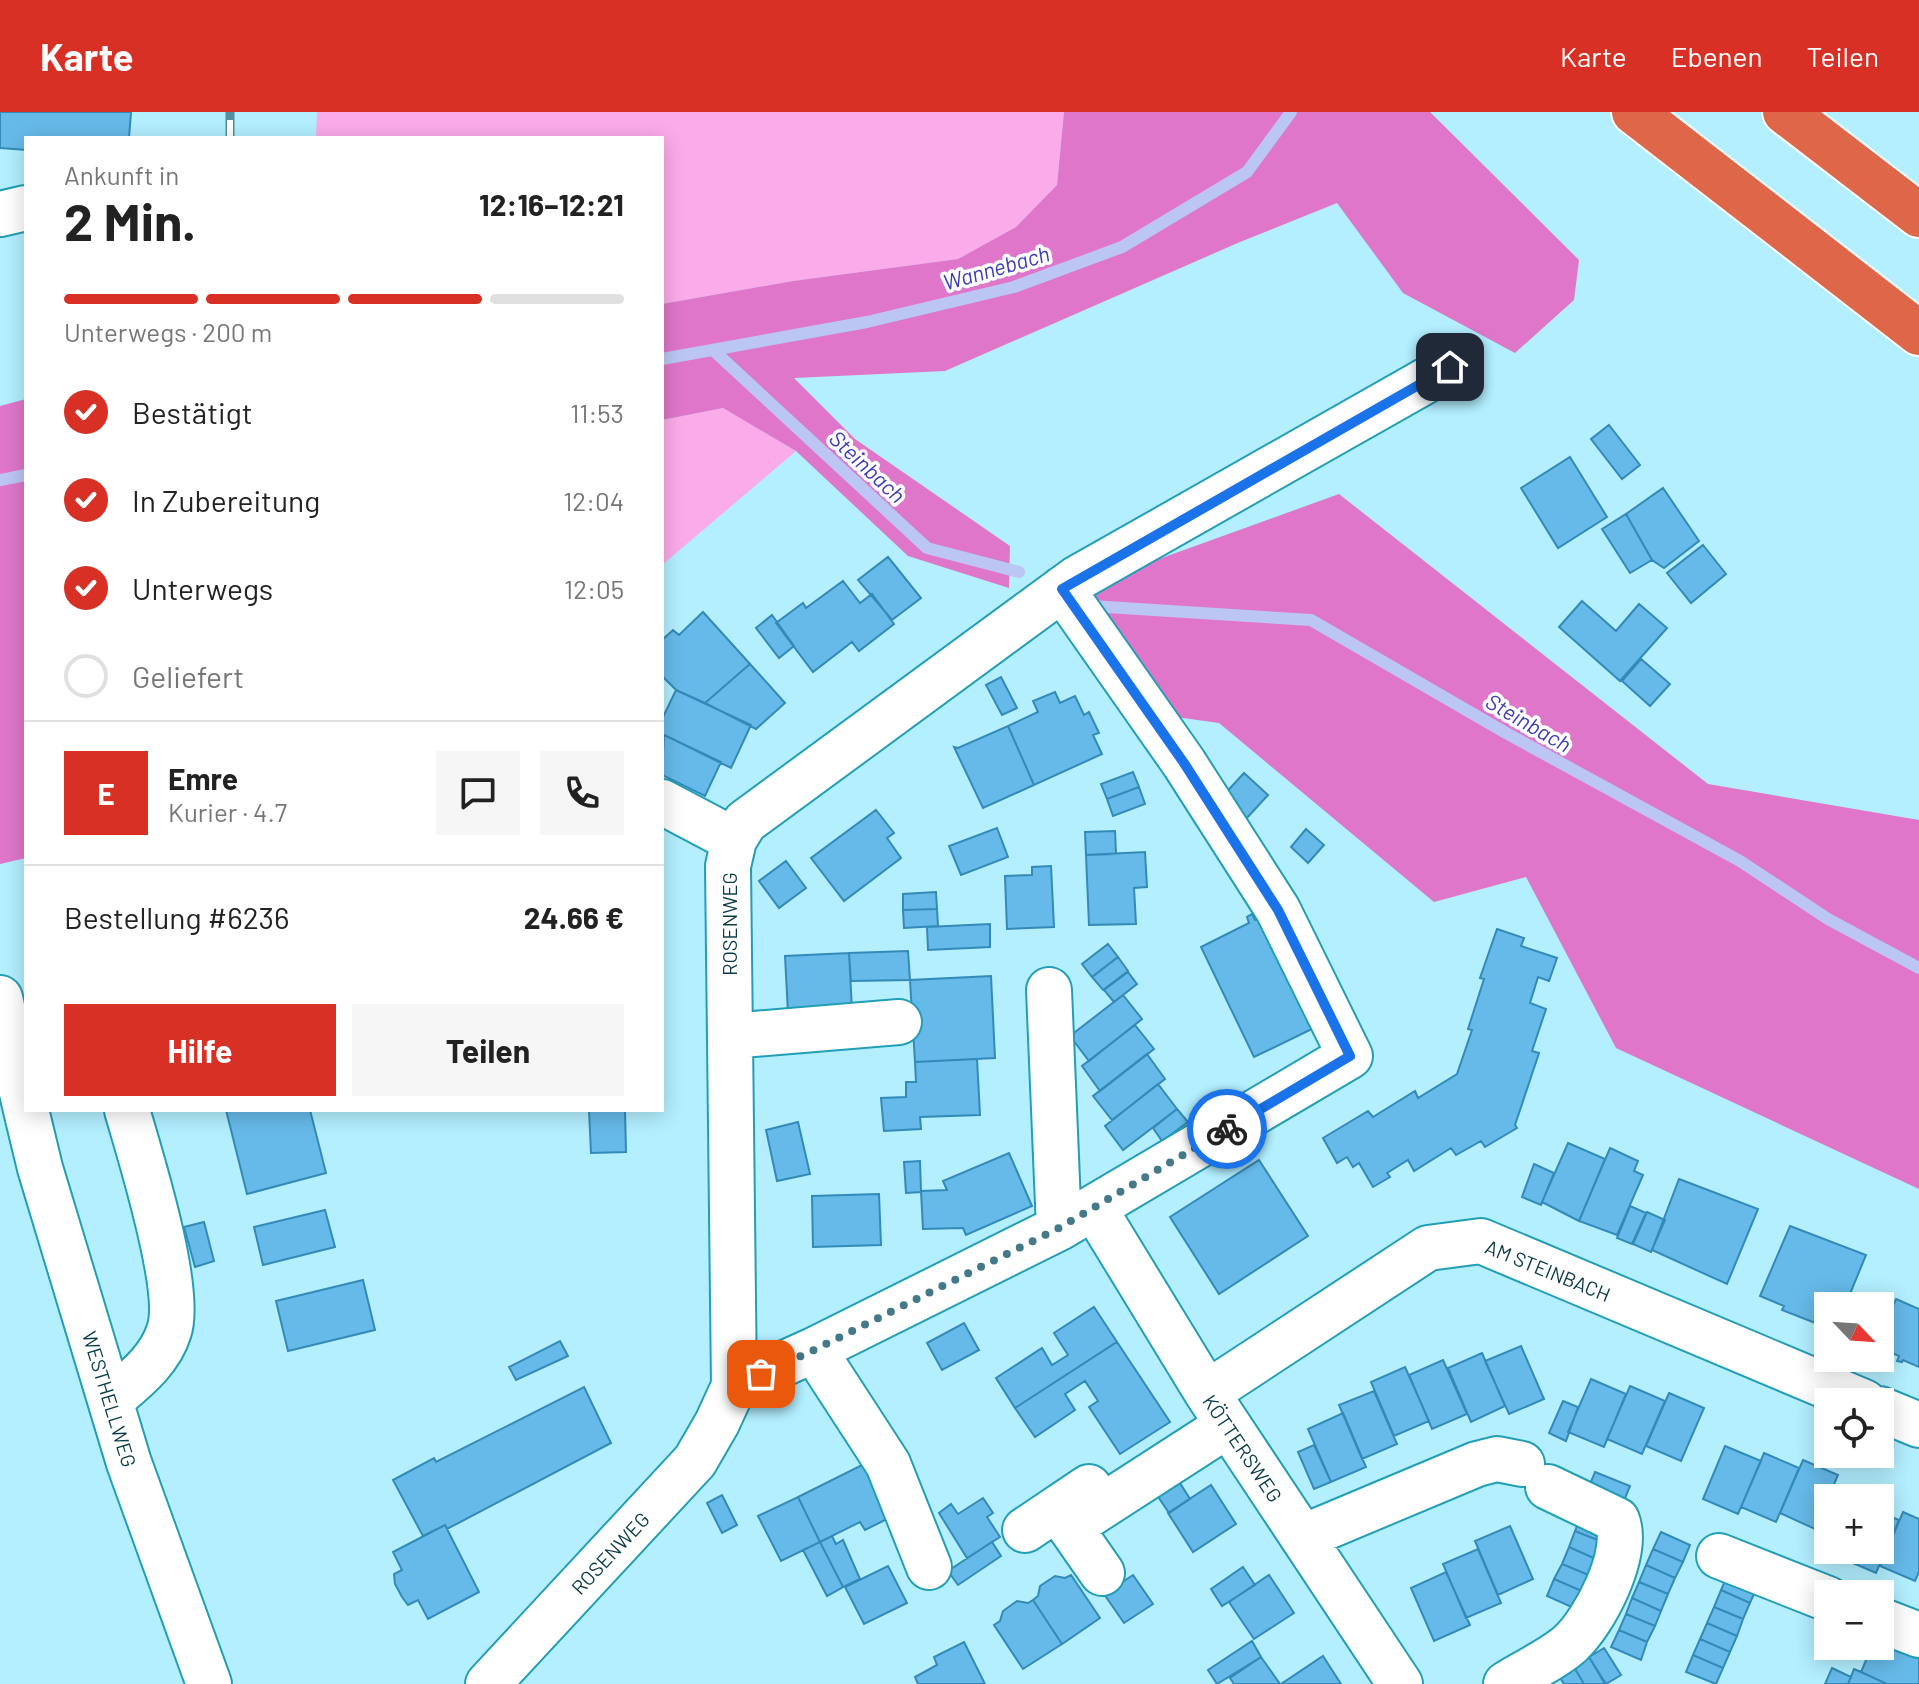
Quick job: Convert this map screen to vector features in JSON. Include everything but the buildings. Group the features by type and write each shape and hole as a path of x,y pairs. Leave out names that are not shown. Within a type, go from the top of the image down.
{"highway":[{"path":"1634,112 1919,333"},
{"path":"1785,112 1919,215"}],"street":[{"path":"0,214 24,208"},
{"path":"664,803 734,840 745,822 1062,589 1450,367"},
{"path":"734,1386 814,1350 1077,1218 1350,1056 1278,910 1184,763 1062,589"},
{"name":"ROSENWEG","path":"488,1684 695,1461 734,1386 728,866 734,840"},
{"path":"1049,990 1077,1218"},
{"name":"WESTHELLWEG","path":"0,998 24,1101"},
{"path":"730,1036 899,1022"},
{"name":"WESTHELLWEG","path":"26,1112 40,1168 129,1463 209,1684"},
{"path":"111,1400 143,1372 157,1354 170,1330 172,1306 160,1235 128,1112"},
{"name":"KÖTTERSWEG","path":"1077,1218 1216,1407 1400,1684"},
{"name":"AM STEINBACH","path":"1216,1407 1428,1248 1481,1241 1831,1388"},
{"path":"814,1350 888,1464 929,1567"},
{"path":"1025,1530 1216,1407"},
{"path":"1102,1573 1070,1527 1216,1407"},
{"path":"1894,1415 1919,1425"},
{"path":"1303,1537 1477,1464 1497,1459 1617,1520 1621,1531 1619,1549 1601,1605 1570,1644 1506,1684"},
{"path":"1719,1556 1814,1593"},
{"path":"1894,1625 1919,1635"}],"shaded area":[{"path":"317,112 1064,112 1057,185 1016,227 958,259 793,281 664,304 664,136 316,136"},
{"path":"1064,112 1430,112 1579,260 1574,300 1515,353 1403,293 1337,203 945,371 794,378 855,439 1010,546 1009,588 908,556 796,451 723,408 664,420 664,304 793,281 958,259 1016,227 1057,185"},
{"path":"24,400 24,858 0,864 0,406"},
{"path":"723,408 796,451 664,563 664,420"},
{"path":"1339,494 1708,784 1919,820 1919,1189 1616,1048 1526,877 1434,902 1219,723 1169,716 1087,585"}],"waterway":[{"name":"Wannebach","path":"664,359 867,322 1014,287 1122,247 1247,172 1291,112"},
{"name":"Steinbach","path":"713,350 927,548 1019,572"},
{"name":"Wannebach","path":"0,480 24,475"},
{"name":"Steinbach","path":"1091,606 1311,620 1506,733 1740,861 1828,919 1919,968"}],"railway":[{"path":"230,112 230,136"}],"way so far":[{"path":"761,1374 1059,1228 1227,1129"}],"route":[{"path":"1227,1129 1350,1056 1278,910 1184,763 1062,589 1450,367"}]}
